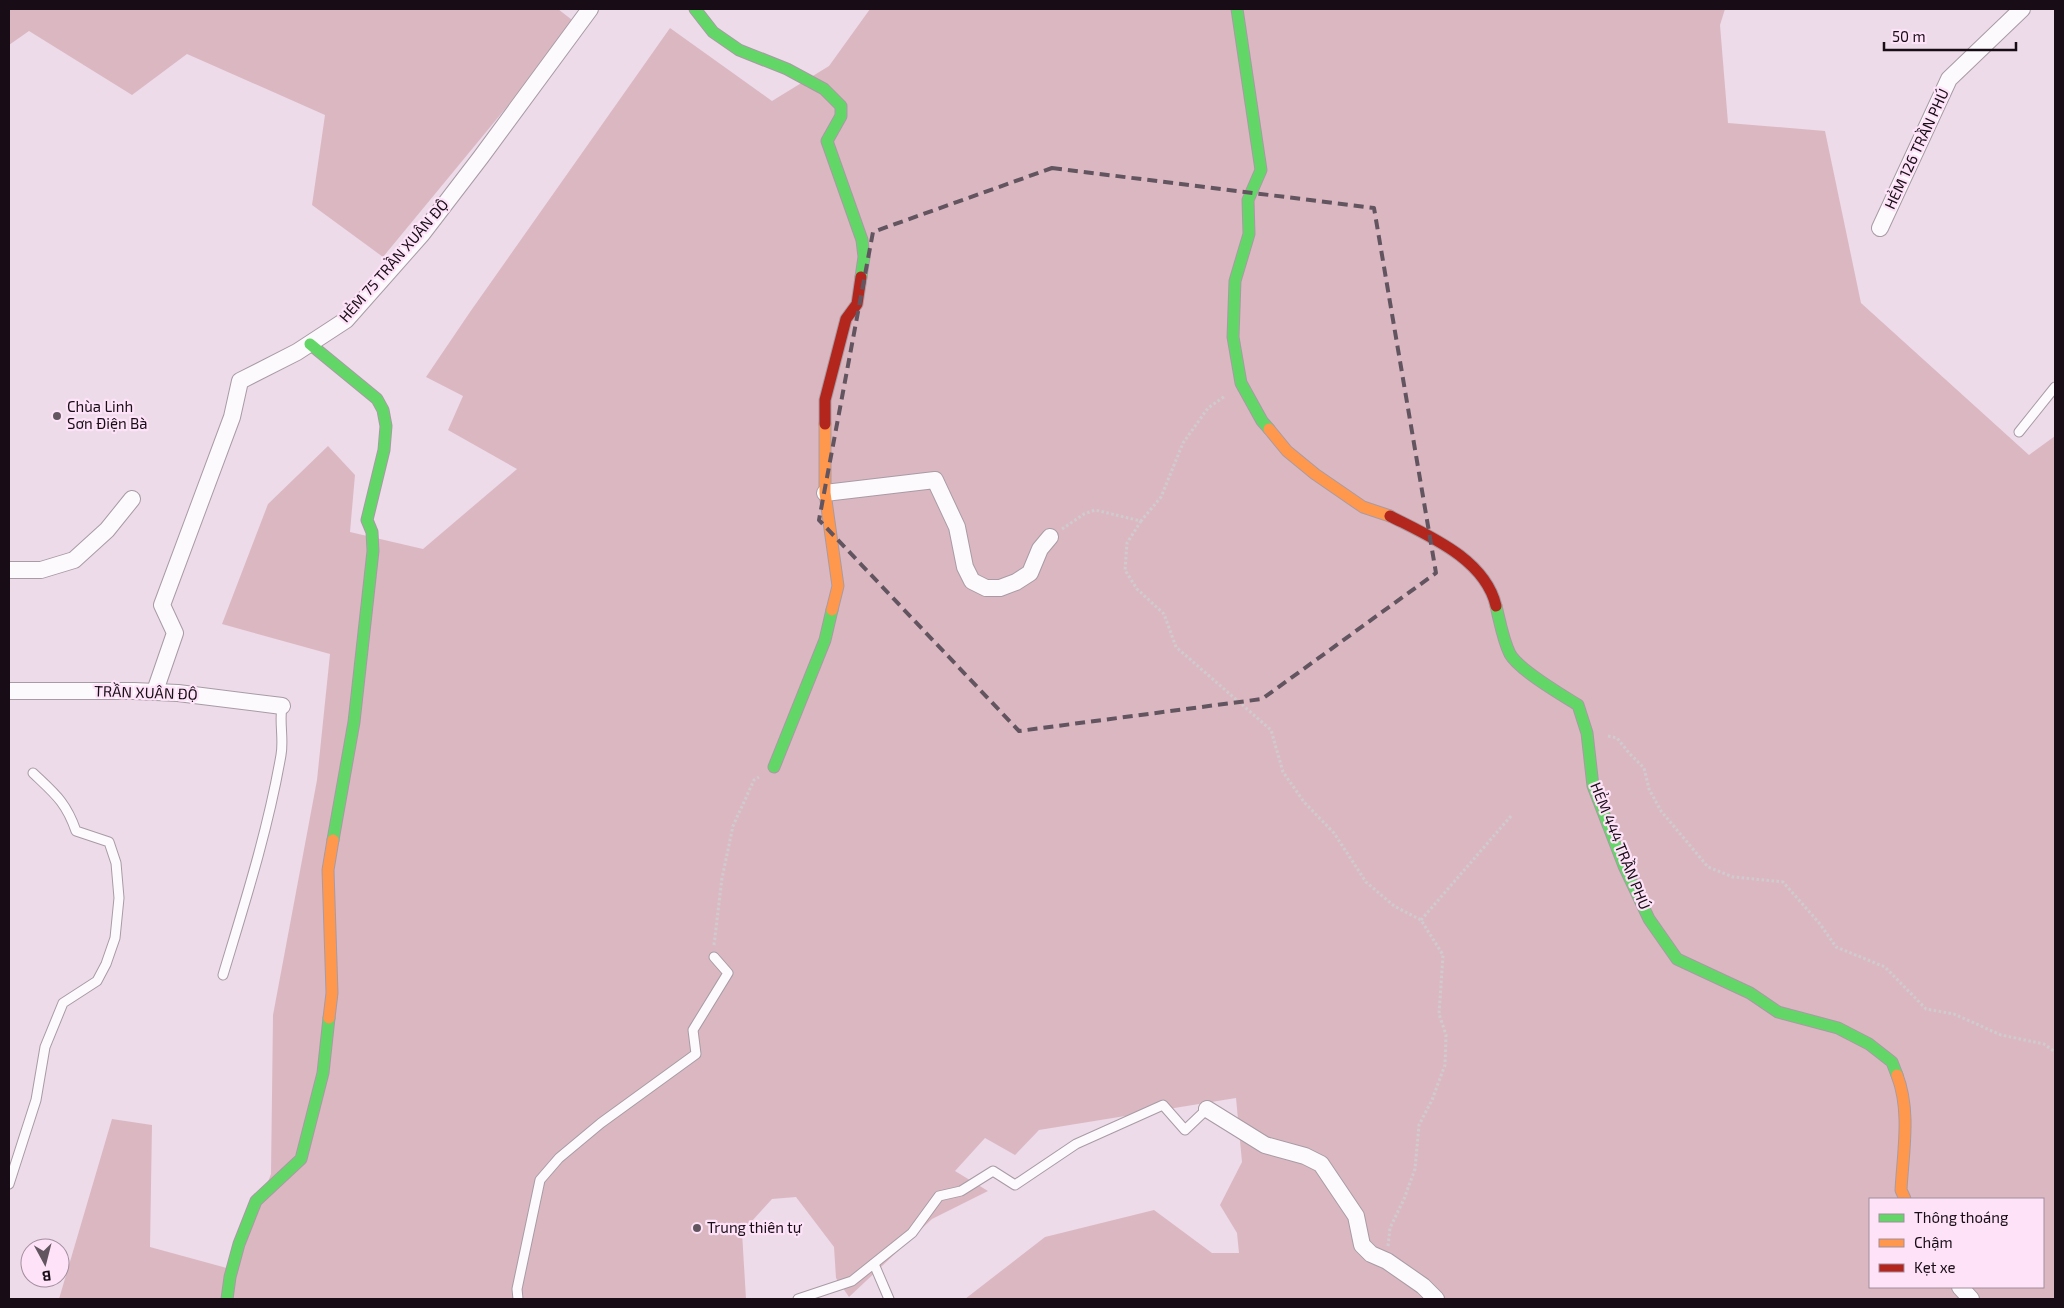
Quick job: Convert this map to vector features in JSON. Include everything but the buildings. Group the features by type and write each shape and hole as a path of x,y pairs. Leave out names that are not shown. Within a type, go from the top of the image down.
{"street":[{"name":"HẺM 75 TRẦN XUÂN ĐỘ","path":"155,692 175,633 162,605 232,417 240,380 310,344 346,320 422,234 482,157 590,9"},
{"path":"695,9 712,32 739,50 787,69 824,89 841,106 841,116 827,141 862,240 864,258 857,304 846,319 825,400 825,493 838,586 825,640 774,767"},
{"path":"1237,9 1261,170 1248,200 1249,234 1235,281 1233,337 1241,383"},
{"name":"HẺM 126 TRẦN PHÚ","path":"1880,228 1949,79 2022,9"},
{"path":"226,1299 230,1277 240,1244 256,1200 301,1159 323,1073 332,993 328,870 355,712 373,551 372,532 367,520 384,450 386,426 383,410 377,399 310,344"},
{"name":"HẺM 444 TRẦN PHÚ","path":"1241,383 1262,421 1287,451 1316,474 1364,507 1390,516 1458,553 1487,582 1511,656 1538,680 1578,705 1587,733 1593,786 1624,866 1649,919 1677,959 1750,993 1778,1012 1838,1028 1870,1044 1892,1062 1901,1084 1906,1114 1901,1190 1905,1198"},
{"path":"825,493 935,480 957,527 965,567 972,580 986,588 1000,588 1016,582 1030,573 1040,549 1050,537"},
{"path":"9,570 41,570 74,560 107,530 132,499"},
{"name":"TRẦN XUÂN ĐỘ","path":"9,691 178,692 282,706"},
{"path":"1207,1110 1265,1146 1305,1156 1322,1164 1356,1216 1362,1245 1372,1254 1387,1261 1423,1286 1436,1299"},
{"path":"1961,1288 1970,1299"}],"lane":[{"path":"2018,432 2055,387"},
{"path":"224,975 260,852 282,753 280,719 282,706"},
{"path":"9,1184 36,1100 45,1047 63,1002 98,980 106,964 115,938 119,898 116,863 109,842 76,831 71,816 59,797 33,773"},
{"path":"518,1299 517,1289 540,1180 559,1158 601,1123 696,1054 694,1030 728,973 714,958"},
{"path":"798,1299 852,1281 912,1233 938,1196 961,1191 993,1171 1015,1185 1076,1144 1163,1105 1185,1130 1207,1110"},
{"path":"874,1264 889,1299"}],"path":[{"path":"1241,383 1208,408 1184,443 1161,497 1141,521 1127,543 1125,570 1137,589 1164,614 1176,647 1271,730 1283,772 1304,802 1334,833 1366,882 1394,906 1421,920 1443,954 1439,1014 1446,1035 1445,1065 1432,1100 1419,1125 1415,1169 1404,1199 1390,1228 1387,1261"},
{"path":"1050,537 1084,514 1095,510 1141,521"},
{"path":"1587,733 1617,738 1644,768 1649,789 1661,811 1708,867 1733,877 1783,882 1820,924 1836,947 1885,967 1926,1009 1954,1014 2001,1035 2044,1044 2055,1052"},
{"path":"714,958 722,878 733,826 754,780 774,767"},
{"path":"1421,920 1511,816"}],"highlighted area":[{"path":"1052,168 1374,208 1436,573 1262,699 1019,731 819,520 873,232"}],"shaded area":[{"path":"9,9 558,9 576,23 383,257 312,205 325,115 187,54 132,95 29,31 9,45"},
{"path":"870,9 1725,9 1720,25 1728,123 1825,131 1861,303 2029,455 2055,436 2055,1299 965,1299 1045,1237 1154,1210 1212,1253 1239,1253 1237,1233 1220,1205 1242,1162 1236,1098 1039,1130 1015,1155 985,1138 955,1171 988,1191 932,1219 849,1297 836,1278 834,1247 796,1197 772,1199 742,1232 746,1299 59,1299 62,1288 70,1288 70,1262 112,1119 152,1125 150,1247 234,1270 271,1174 273,1015 317,780 330,654 222,624 268,504 328,446 355,475 350,532 423,549 517,469 448,430 463,396 426,377 670,28 772,101 829,66"}],"traffic: fast":[{"path":"695,9 713,32 739,50 787,69 824,89 841,106 841,116 827,141 862,240 864,257 861,277"},
{"path":"1237,9 1261,170 1248,200 1249,234 1235,281 1233,337 1241,383 1262,421 1269,429"},
{"path":"310,344 377,399 383,410 386,426 384,450 367,520 372,532 373,551 354,722 333,840"},
{"path":"1496,606 1505,643 1510,654 1522,667 1541,682 1578,705 1587,733 1593,786 1624,866 1649,919 1677,959 1750,993 1778,1012 1838,1028 1869,1044 1892,1062 1897,1075"},
{"path":"774,767 825,640 832,610"},
{"path":"227,1299 230,1277 239,1244 256,1201 301,1159 323,1073 329,1018"}],"traffic: slow":[{"path":"825,424 825,493 838,586 832,610"},
{"path":"1269,429 1287,451 1315,474 1363,507 1390,516"},
{"path":"329,1018 332,993 328,870 333,840"},
{"path":"1897,1075 1904,1103 1905,1117 1901,1190 1905,1198"}],"traffic: jam":[{"path":"825,424 825,400 846,319 857,304 861,277"},
{"path":"1390,516 1438,541 1468,562 1490,589 1496,606"}],"place":[{"name":"Chùa Linh Sơn Điện Bà","path":"57,416"},
{"name":"Trung thiên tự","path":"697,1228"}]}
